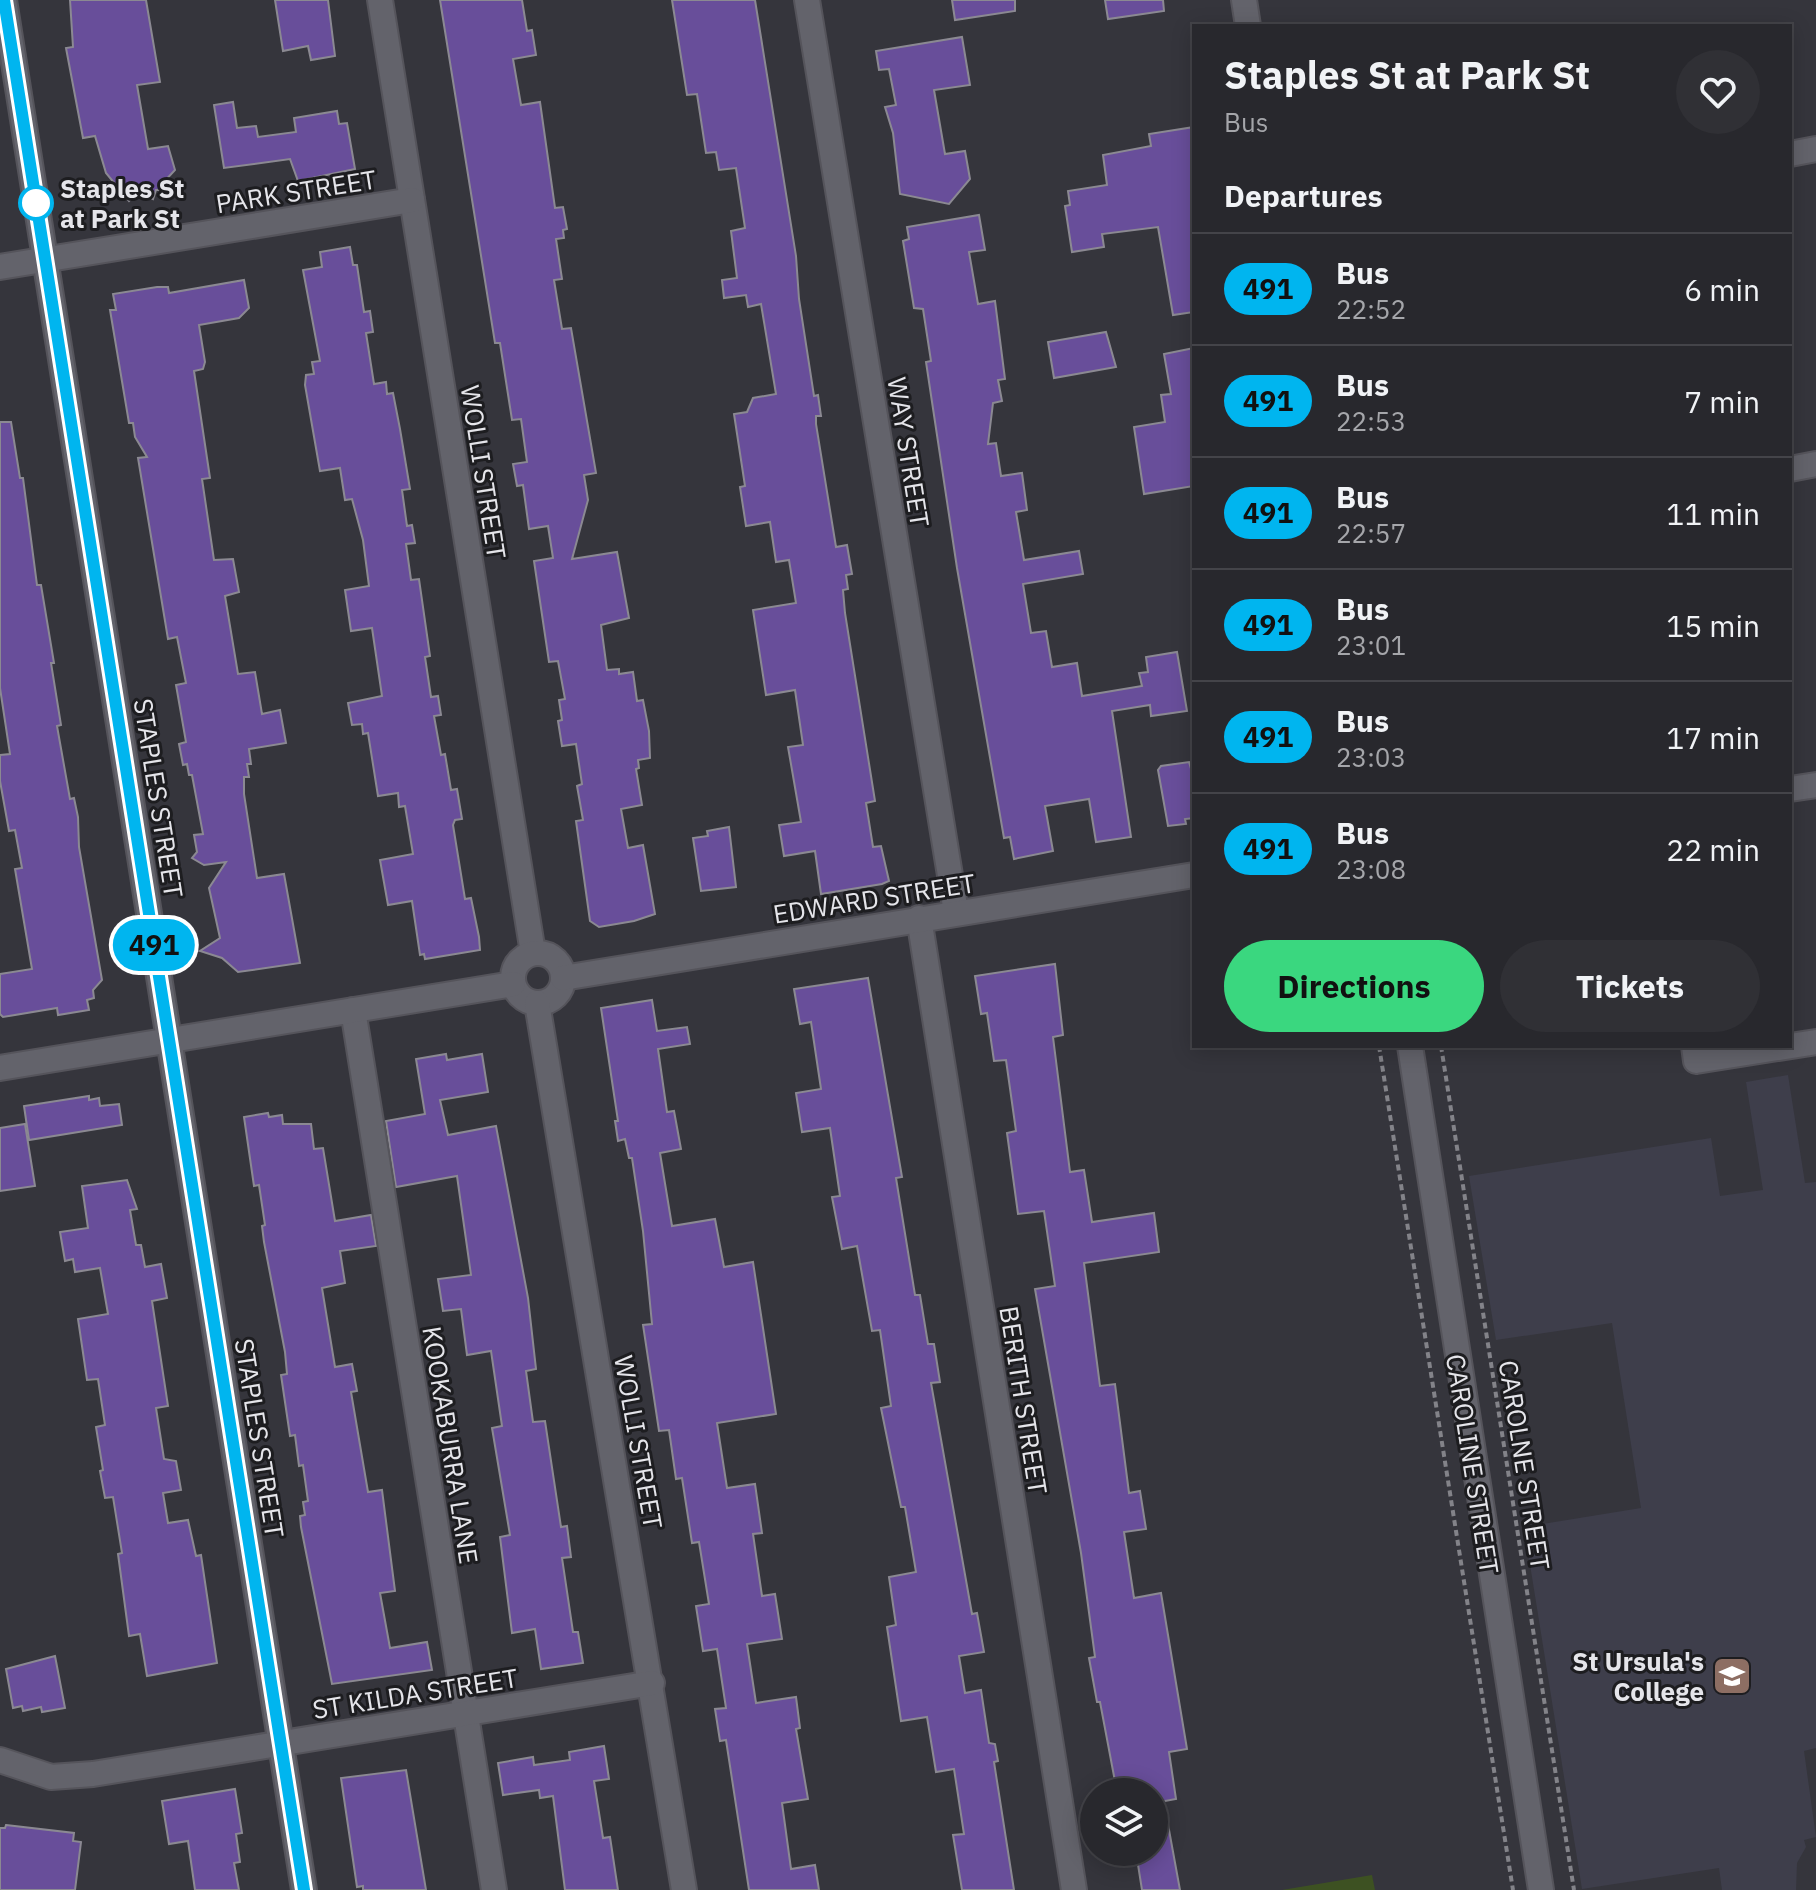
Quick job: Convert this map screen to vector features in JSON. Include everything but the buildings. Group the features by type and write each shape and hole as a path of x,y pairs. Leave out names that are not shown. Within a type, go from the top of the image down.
{"street":[{"name":"STAPLES STREET","path":"4,0 304,1890"},
{"name":"WOLLI STREET","path":"380,0 533,953"},
{"name":"WAY STREET","path":"807,0 956,912"},
{"path":"1244,0 1248,24"},
{"path":"1792,154 1816,149"},
{"name":"PARK STREET","path":"0,267 412,200"},
{"path":"1792,469 1816,464"},
{"path":"1792,789 1816,785"},
{"name":"EDWARD STREET","path":"563,978 1192,875"},
{"name":"BERITH STREET","path":"919,918 1074,1890"},
{"path":"533,953 553,959 563,978 552,998 537,1003 522,997 513,984 514,968 533,953"},
{"path":"0,1068 513,984"},
{"name":"WOLLI STREET","path":"537,1003 684,1890"},
{"name":"KOOKABURRA LANE","path":"353,1010 494,1890"},
{"path":"1792,1046 1816,1042"},
{"name":"CAROLINE STREET","path":"1410,1048 1541,1890"},
{"path":"1694,1048 1696,1061 1778,1048"},
{"name":"ST KILDA STREET","path":"0,1760 31,1773 72,1776 652,1683"}],"path":[{"name":"CAROLINE STREET","path":"1379,1048 1513,1890"},
{"name":"CAROLNE STREET","path":"1441,1048 1574,1890"}],"shaded area":[{"path":"1788,1075 1805,1183 1816,1182 1816,1748 1804,1751 1816,1837 1804,1840 1806,1847 1797,1863 1796,1890 1722,1890 1719,1868 1582,1889 1524,1527 1641,1508 1612,1323 1496,1340 1469,1176 1711,1138 1720,1196 1763,1190 1746,1082"}],"green space":[{"path":"1372,1875 1375,1890 1282,1890"}],"bus line":[{"name":"491","path":"4,0 304,1890"}],"place":[{"name":"Staples St at Park St","path":"36,203"},
{"name":"St Ursula's College","path":"1732,1676"}]}
